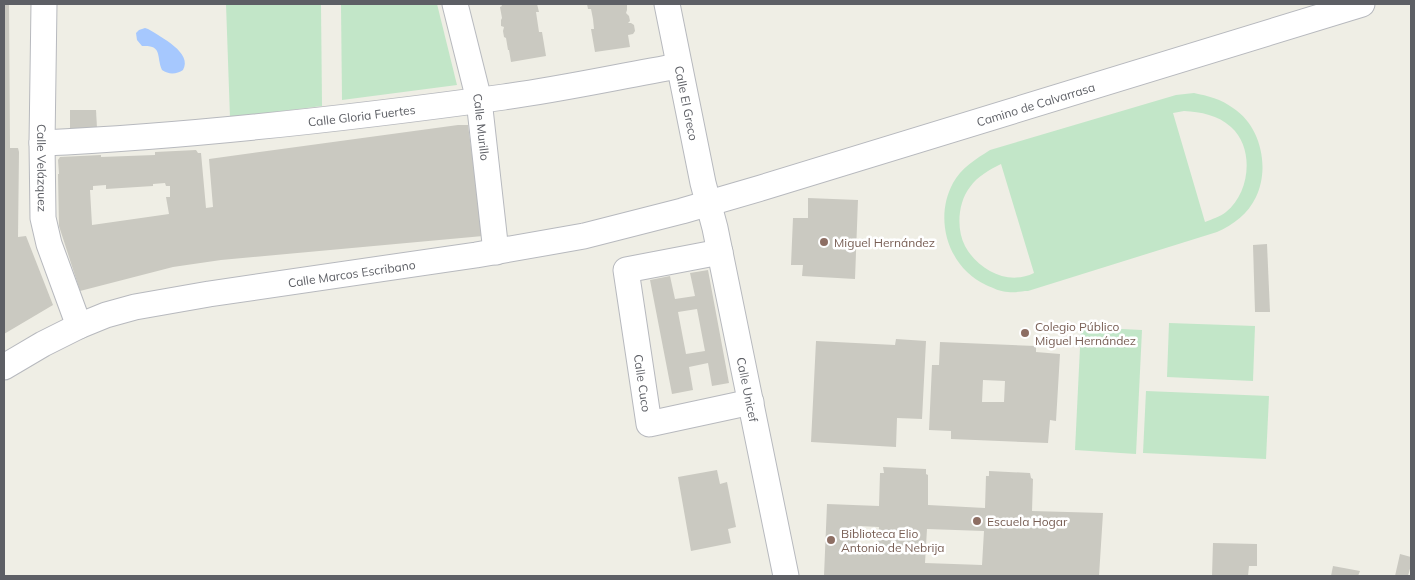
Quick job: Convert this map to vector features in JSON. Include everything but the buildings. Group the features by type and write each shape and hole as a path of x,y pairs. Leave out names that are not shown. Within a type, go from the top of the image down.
{"street":[{"name":"Calle Velázquez","path":"44,4 43,218 49,244 79,326"},
{"name":"Calle Murillo","path":"455,4 479,100 496,252"},
{"name":"Calle El Greco","path":"667,4 708,203"},
{"name":"Camino de Calvarrasa","path":"708,203 1362,4"},
{"name":"Calle Gloria Fuertes","path":"42,143 208,133 331,120 505,97 679,66"},
{"name":"Calle Unicef","path":"708,203 720,252 786,576"},
{"name":"Calle Marcos Escribano","path":"4,367 79,326 106,315 135,307 496,252 584,236 708,203"},
{"name":"Calle Cuco","path":"720,252 626,270 650,424 750,402"}],"green space":[{"path":"226,4 321,4 322,106 230,118"},
{"path":"341,4 437,4 457,85 342,100"},
{"path":"1194,93 1224,102 1243,116 1256,136 1262,161 1260,186 1253,203 1240,218 1217,232 1028,291 1011,292 997,290 973,277 962,267 948,242 945,212 947,197 953,183 969,164 990,150 1176,95","holes":["1184,111 1197,112 1221,120 1239,136 1244,146 1246,170 1240,194 1234,204 1224,214 1205,222 1173,113","1001,164 1034,273 1024,277 1004,276 986,269 971,255 965,246 960,232 961,208 966,193 980,176"]},
{"path":"1169,323 1255,326 1253,381 1167,377"},
{"path":"1081,327 1142,330 1136,454 1075,450"},
{"path":"1146,391 1269,396 1266,459 1143,453"}],"water":[{"path":"145,28 167,41 180,52 185,64 183,70 167,73 162,70 156,49 142,46 137,40 136,33"}],"place":[{"name":"Miguel Hernández","path":"824,242"},
{"name":"Colegio Público Miguel Hernández","path":"1025,333"},
{"name":"Escuela Hogar","path":"977,521"},
{"name":"Biblioteca Elio Antonio de Nebrija","path":"831,540"}]}
